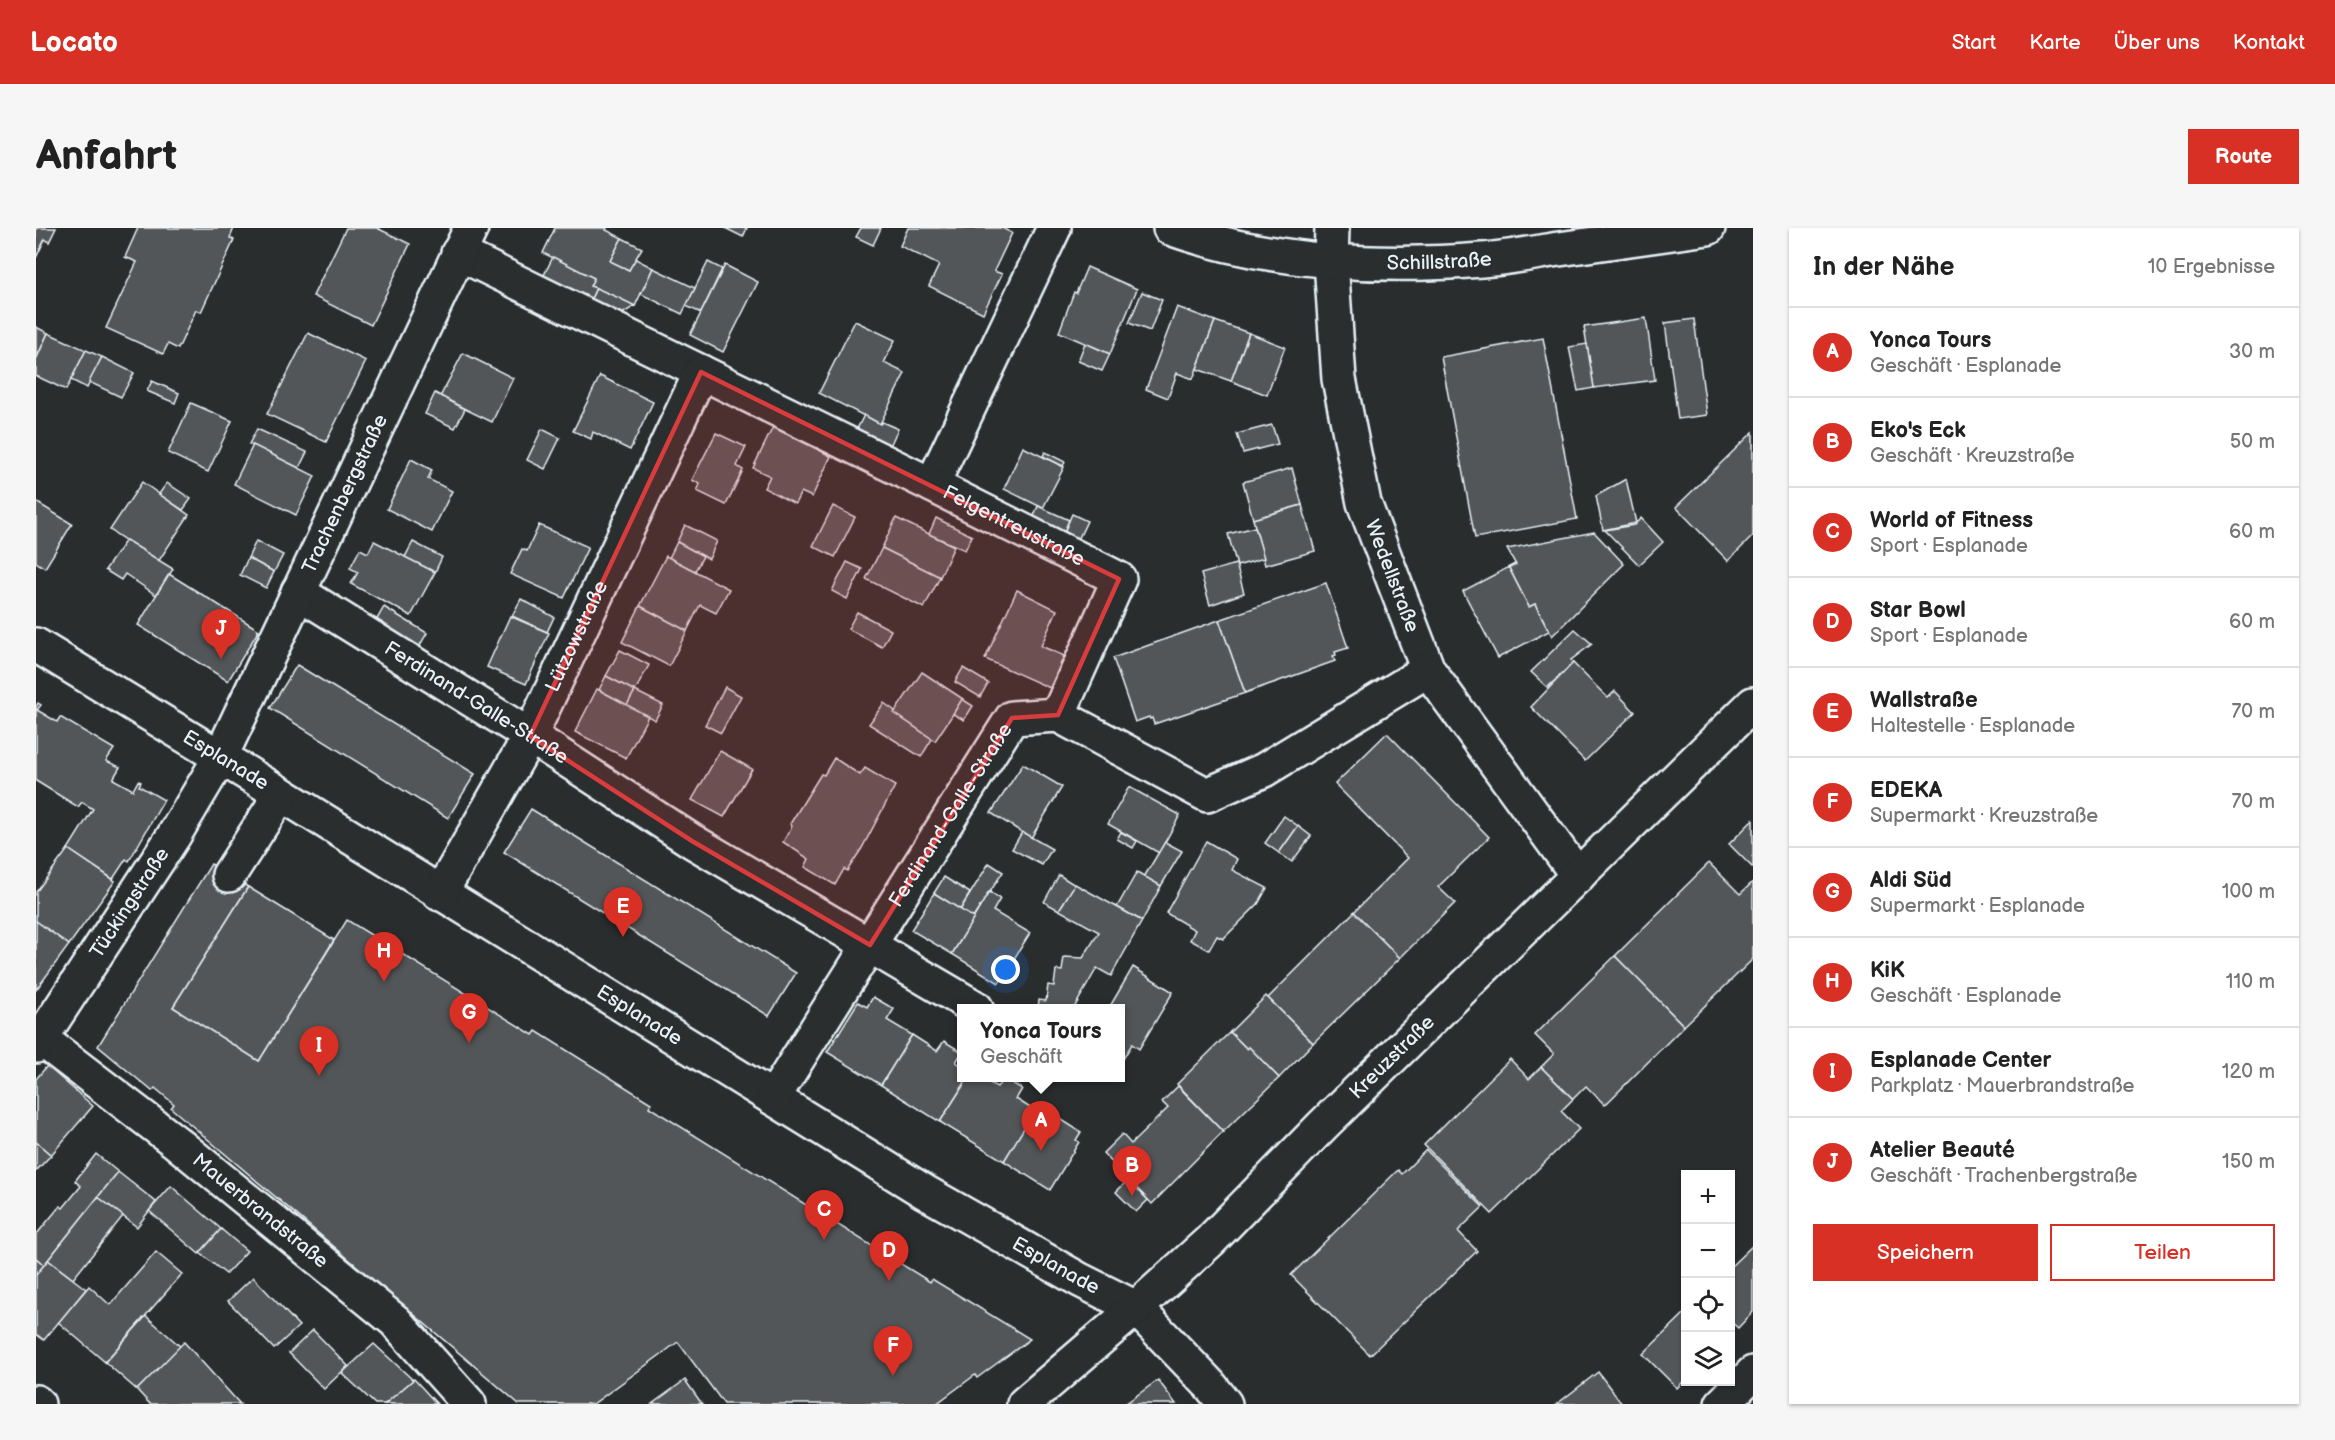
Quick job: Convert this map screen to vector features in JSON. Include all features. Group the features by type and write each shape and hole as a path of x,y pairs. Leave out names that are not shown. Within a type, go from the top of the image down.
{"street":[{"name":"Felgentreustraße","path":"1054,228 932,485 1119,579 1058,715"},
{"name":"Schillstraße","path":"1170,228 1189,235 1276,254 1330,261 1400,263 1483,260 1708,228"},
{"name":"Wedellstraße","path":"1332,228 1330,261 1339,379 1364,503 1428,670 1578,876"},
{"path":"464,240 701,372 932,485"},
{"name":"Trachenbergstraße","path":"220,758 464,240"},
{"name":"Lützowstraße","path":"440,894 530,736 701,372"},
{"name":"Ferdinand-Galle-Straße","path":"298,592 530,736 692,841 870,945"},
{"name":"Esplanade","path":"36,645 925,1192 1080,1280 1137,1308 1225,1404"},
{"path":"1058,715 1207,795 1264,771 1428,670"},
{"name":"Kreuzstraße","path":"1024,1404 1137,1308 1210,1241 1332,1117 1753,704"},
{"name":"Ferdinand-Galle-Straße","path":"773,1098 1012,718 1058,715"},
{"name":"Tückingstraße","path":"38,1041 173,837 220,758"},
{"path":"229,875 281,794"},
{"path":"870,945 969,1004"},
{"name":"Mauerbrandstraße","path":"38,1041 177,1143 395,1321 469,1404"},
{"path":"1722,1404 1753,1373"}],"highlighted area":[{"path":"701,372 1119,579 1058,715 1012,718 870,945 692,841 530,736"}],"building":[{"path":"36,228 56,228 49,242 45,239 36,258"},
{"path":"138,228 234,228 230,238 234,240 201,312 196,310 178,349 168,344 163,354 106,328 137,262 125,257"},
{"path":"346,228 377,228 410,244 371,325 313,296"},
{"path":"555,228 607,228 606,230 622,238 610,261 629,270 634,258 653,268 635,306 590,286 594,278 543,253"},
{"path":"725,228 747,228 743,237"},
{"path":"861,228 881,228 873,245 856,237"},
{"path":"908,228 1002,228 1012,233 994,271 1002,274 983,313 929,286 939,265 900,246"},
{"path":"622,238 642,248 629,270 610,261"},
{"path":"553,257 594,278 590,286 596,288 588,306 540,283"},
{"path":"708,262 722,269 701,313 686,306"},
{"path":"725,265 758,282 723,352 690,335"},
{"path":"1087,267 1137,289 1110,354 1059,332 1074,292 1076,293"},
{"path":"653,268 695,288 682,314 641,294"},
{"path":"596,288 635,306 614,319 588,306"},
{"path":"1142,292 1162,300 1150,331 1129,323"},
{"path":"1177,307 1215,321 1193,379 1177,373 1168,398 1146,389"},
{"path":"1646,318 1655,380 1594,388 1584,327"},
{"path":"1694,319 1707,415 1678,419 1665,323"},
{"path":"855,321 895,340 884,363 905,373 880,424 819,393"},
{"path":"1215,321 1249,333 1231,381 1197,369"},
{"path":"36,327 48,333 36,360"},
{"path":"48,333 86,350 66,390 36,376 36,360"},
{"path":"308,333 366,361 326,442 267,414"},
{"path":"1249,333 1285,347 1267,395 1231,381"},
{"path":"1543,338 1577,519 1475,538 1441,357"},
{"path":"1085,343 1110,354 1102,371 1078,361"},
{"path":"1587,344 1594,388 1578,391 1569,347"},
{"path":"86,350 102,357 87,388 71,380"},
{"path":"463,353 513,378 492,422 440,397"},
{"path":"102,357 134,373 121,397 89,382"},
{"path":"600,376 653,402 630,450 593,432 591,439 573,431"},
{"path":"152,381 179,393 175,403 147,391"},
{"path":"435,393 465,409 455,428 425,414"},
{"path":"191,403 232,421 208,472 168,453"},
{"path":"864,415 880,424 882,422 898,429 887,452 854,435"},
{"path":"1272,425 1278,444 1243,453 1237,434"},
{"path":"773,427 831,456 812,497 801,492 795,504 764,488 770,476 753,468"},
{"path":"257,429 307,452 299,468 249,444"},
{"path":"542,429 560,438 545,469 527,460"},
{"path":"1753,432 1753,536 1728,561 1676,507"},
{"path":"716,433 746,447 737,466 743,470 726,505 697,491 700,484 692,480"},
{"path":"253,445 315,476 296,515 234,484"},
{"path":"1023,447 1064,467 1043,508 1004,489"},
{"path":"1045,452 1065,462 1063,466 1043,456"},
{"path":"411,459 432,470 428,479 452,491 432,532 387,509"},
{"path":"1292,468 1302,505 1253,519 1243,482"},
{"path":"1626,479 1636,523 1603,530 1596,496"},
{"path":"142,482 189,515 158,562 110,530"},
{"path":"167,483 191,499 183,510 159,494"},
{"path":"36,502 72,524 45,568 36,562"},
{"path":"1302,505 1315,551 1265,565 1253,519"},
{"path":"833,506 855,517 835,557 813,546"},
{"path":"1038,506 1069,520 1062,537 1031,523"},
{"path":"1072,514 1087,521 1076,544 1062,537"},
{"path":"896,518 954,546 940,577 882,548"},
{"path":"936,518 972,536 965,550 929,534"},
{"path":"1641,518 1663,542 1639,565 1605,530 1634,525"},
{"path":"539,525 588,547 564,598 510,574 522,549 527,551"},
{"path":"685,525 717,541 709,559 677,542"},
{"path":"1255,527 1264,558 1237,566 1228,534"},
{"path":"1594,532 1624,564 1552,636 1535,604 1529,607 1509,568 1516,565 1507,549"},
{"path":"126,540 173,569 156,595 125,574 121,580 105,570"},
{"path":"256,541 283,555 274,572 248,558"},
{"path":"374,541 435,572 411,616 351,584 358,572 350,568 360,549 368,553"},
{"path":"413,542 442,557 435,572 405,557"},
{"path":"677,542 703,556 695,571 669,558"},
{"path":"882,548 940,577 924,608 866,579"},
{"path":"666,556 729,589 716,613 700,605 687,631 640,606"},
{"path":"248,558 274,572 266,588 240,575"},
{"path":"847,562 862,569 847,599 832,591"},
{"path":"1236,564 1244,593 1210,605 1201,574"},
{"path":"1515,564 1509,568 1529,607 1535,604 1549,631 1498,658 1463,591"},
{"path":"169,574 259,630 228,681 138,625"},
{"path":"1326,583 1348,648 1335,652 1336,655 1333,656 1335,661 1245,693 1219,620"},
{"path":"1017,590 1057,610 1041,646 1064,656 1050,688 985,659"},
{"path":"521,599 554,617 547,632 512,616"},
{"path":"640,606 687,631 669,666 622,642"},
{"path":"384,607 427,633 419,647 376,621"},
{"path":"857,612 891,630 882,647 848,629"},
{"path":"510,616 549,633 526,684 487,667"},
{"path":"1219,620 1245,693 1154,724 1152,718 1149,717 1135,722 1113,658"},
{"path":"1575,629 1592,644 1571,660 1573,663 1549,686 1551,687 1549,689 1531,672"},
{"path":"620,650 649,665 635,691 606,676"},
{"path":"1573,663 1608,698 1615,691 1635,712 1585,761 1531,707"},
{"path":"297,665 475,774 448,818 270,708"},
{"path":"963,668 988,683 980,697 955,682"},
{"path":"922,672 963,699 935,741 894,713"},
{"path":"606,676 635,691 627,705 599,690"},
{"path":"725,687 741,696 721,733 705,725"},
{"path":"597,689 648,716 626,758 575,732"},
{"path":"635,691 663,705 655,720 627,705"},
{"path":"962,699 973,706 964,720 953,714"},
{"path":"38,703 41,705 37,710 57,722 60,717 114,749 106,761 120,767 113,779 133,790 138,781 141,782 139,786 164,800 129,861 126,859 113,879 68,849 93,809 82,802 78,807 36,781 36,707"},
{"path":"884,703 895,711 894,713 932,739 921,757 869,724"},
{"path":"1387,733 1489,837 1438,887 1455,903 1400,958 1354,912 1408,858 1335,784"},
{"path":"720,751 752,769 724,817 692,800"},
{"path":"834,758 860,775 865,768 895,786 862,848 847,871 844,869 835,885 805,867 809,859 783,842 792,826 790,824 821,774 824,775"},
{"path":"1023,764 1062,787 1031,838 991,813"},
{"path":"1129,787 1180,815 1159,853 1108,824"},
{"path":"531,809 796,973 769,1016 504,852"},
{"path":"1284,816 1298,826 1279,853 1265,843"},
{"path":"1753,820 1753,868 1729,844"},
{"path":"1298,826 1311,836 1292,862 1279,853"},
{"path":"1022,832 1052,849 1042,865 1012,849"},
{"path":"1121,832 1137,841 1133,848 1117,839"},
{"path":"1206,841 1237,859 1232,870 1267,888 1258,904 1223,939 1217,936 1209,950 1190,940 1195,930 1166,913"},
{"path":"1165,842 1182,851 1161,886 1144,877"},
{"path":"68,849 115,881 69,945 36,921 36,892"},
{"path":"989,863 1003,872 973,918 960,910"},
{"path":"1709,863 1740,894 1753,882 1753,959 1684,1026 1615,956"},
{"path":"211,864 248,887 173,1007 259,1061 347,920 533,1035 536,1031 651,1103 649,1107 930,1282 932,1279 1030,1339 977,1378 975,1375 936,1404 724,1404 678,1342 593,1404 519,1404 171,1108 174,1104 155,1088 152,1091 98,1046"},
{"path":"1137,872 1161,886 1142,921 1117,907"},
{"path":"1059,875 1075,885 1059,910 1044,902"},
{"path":"944,877 970,893 960,910 934,893"},
{"path":"1075,884 1142,921 1111,976 1097,968 1076,1004 1038,1004 1039,1000 1046,1001 1048,985 1054,986 1056,970 1062,971 1064,957 1083,958 1099,932 1059,910"},
{"path":"248,887 334,940 259,1061 173,1007"},
{"path":"989,892 1000,899 993,911 1030,933 999,983 952,954"},
{"path":"934,893 974,918 952,954 911,930"},
{"path":"1354,912 1400,958 1313,1043 1268,998"},
{"path":"36,921 69,945 36,990"},
{"path":"1615,956 1684,1026 1605,1105 1586,1086 1573,1099 1541,1067 1554,1054 1535,1035"},
{"path":"1133,967 1173,992 1139,1049 1132,1044 1125,1056 1125,1004 1111,1004"},
{"path":"1266,996 1313,1043 1279,1078 1249,1047 1247,1049 1230,1032"},
{"path":"873,997 894,1009 887,1020 912,1035 881,1085 827,1052 858,1002 867,1007"},
{"path":"1230,1032 1247,1049 1249,1047 1279,1078 1223,1132 1177,1084"},
{"path":"912,1035 937,1051 944,1041 957,1049 957,1082 965,1082 940,1122 881,1085"},
{"path":"1510,1059 1529,1079 1541,1067 1573,1099 1561,1111 1579,1129 1492,1214 1424,1145"},
{"path":"47,1066 93,1106 51,1155 36,1142 36,1079"},
{"path":"965,1082 988,1082 997,1087 1001,1082 1011,1082 1022,1089 1016,1099 1035,1111 1004,1161 940,1122"},
{"path":"1178,1086 1223,1132 1152,1204 1103,1153 1122,1134 1131,1144 1168,1108 1162,1102"},
{"path":"1038,1105 1081,1132 1076,1140 1079,1142 1050,1190 1004,1161"},
{"path":"36,1142 51,1155 36,1171"},
{"path":"1426,1150 1483,1207 1458,1231 1477,1251 1370,1355 1291,1275 1398,1170 1402,1174"},
{"path":"96,1154 118,1172 44,1265 36,1258 36,1235 60,1206 63,1208 81,1186 75,1181"},
{"path":"118,1172 156,1202 137,1227 98,1197"},
{"path":"1128,1180 1148,1200 1136,1212 1116,1192"},
{"path":"171,1186 221,1229 199,1254 149,1211"},
{"path":"98,1197 123,1216 73,1279 48,1260"},
{"path":"221,1229 247,1251 226,1274 200,1253"},
{"path":"1753,1245 1753,1312 1738,1328 1735,1325 1735,1262"},
{"path":"156,1252 182,1274 105,1362 58,1322 89,1286 110,1305"},
{"path":"36,1258 44,1265 36,1275"},
{"path":"48,1260 86,1289 44,1340 36,1334 36,1275"},
{"path":"253,1277 299,1326 274,1349 228,1301"},
{"path":"146,1316 181,1347 137,1390 105,1362"},
{"path":"1681,1317 1681,1384 1677,1388 1643,1354"},
{"path":"313,1330 348,1366 324,1389 289,1353"},
{"path":"184,1342 240,1404 150,1404 137,1390"},
{"path":"374,1344 413,1380 385,1404 375,1404 342,1373"},
{"path":"1598,1372 1622,1404 1557,1404"},
{"path":"413,1380 437,1404 385,1404"},
{"path":"685,1380 702,1404 652,1404"},
{"path":"1158,1380 1176,1404 1125,1404"}],"place":[{"name":"Atelier Beauté","path":"221,659"},
{"name":"Wallstraße","path":"623,937"},
{"name":"KiK","path":"384,982"},
{"name":"Aldi Süd","path":"469,1043"},
{"name":"Esplanade Center","path":"319,1076"},
{"name":"Yonca Tours","path":"1041,1151"},
{"name":"Eko's Eck","path":"1132,1196"},
{"name":"World of Fitness","path":"824,1240"},
{"name":"Star Bowl","path":"889,1281"},
{"name":"EDEKA","path":"893,1376"}]}
